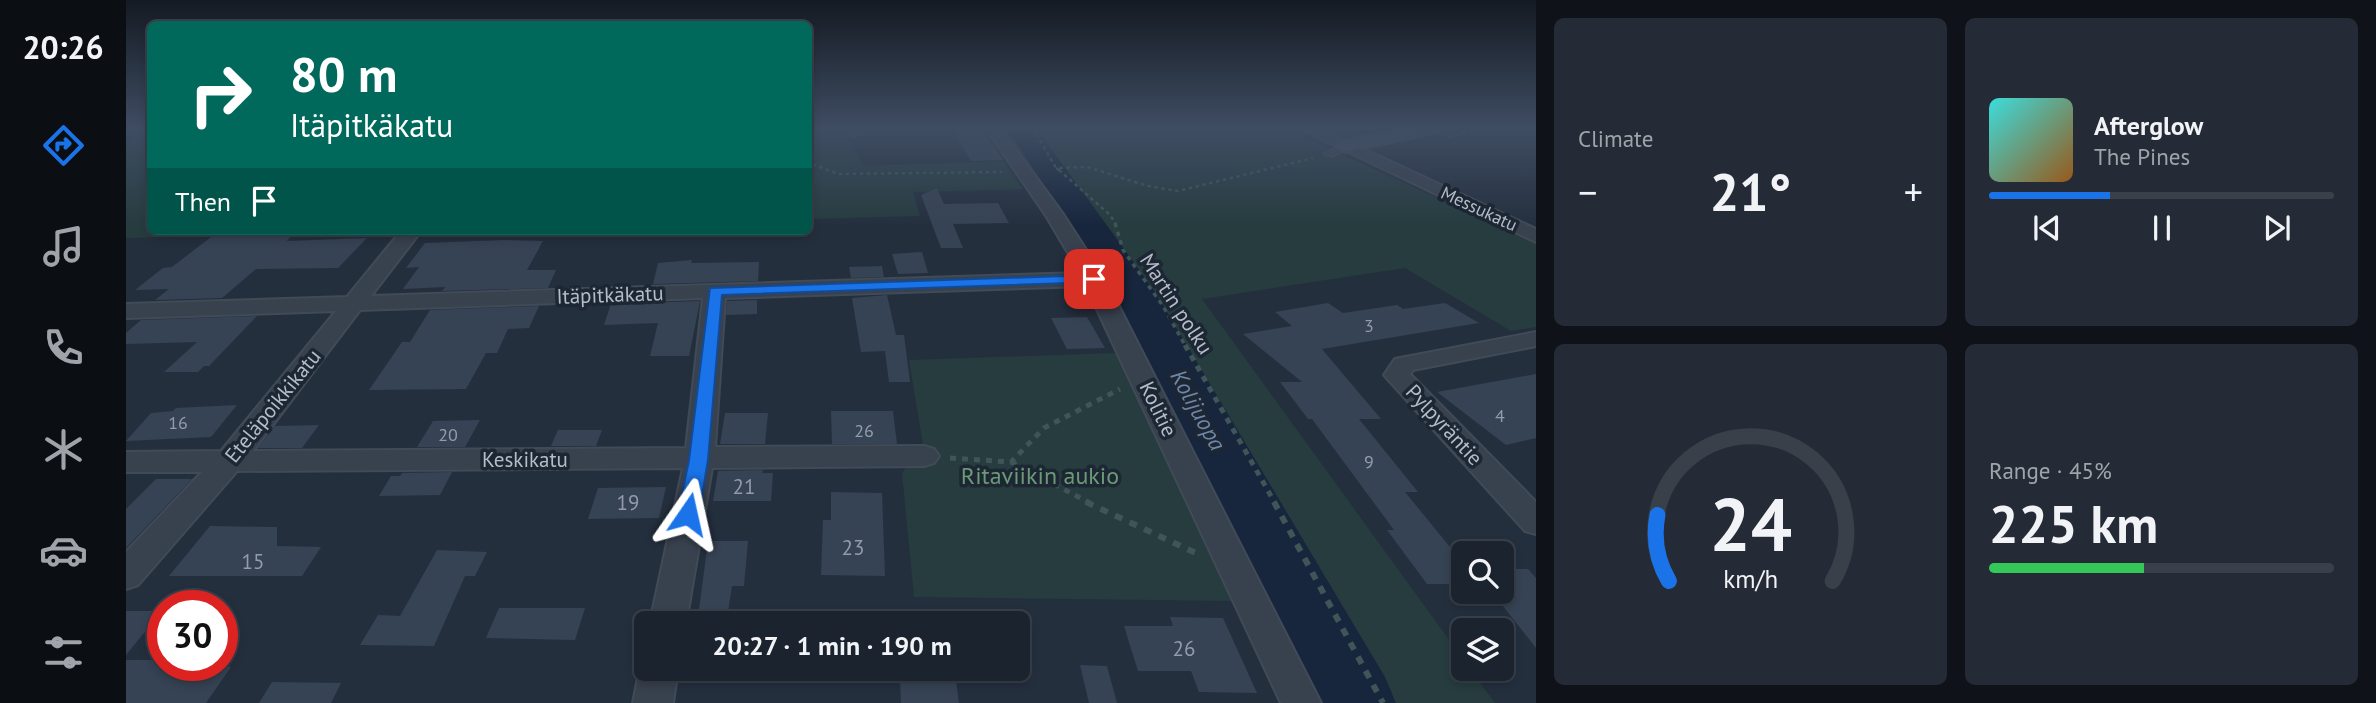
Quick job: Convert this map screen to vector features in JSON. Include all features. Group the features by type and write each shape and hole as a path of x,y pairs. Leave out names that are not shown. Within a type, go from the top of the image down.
{"street":[{"name":"Kolitie","path":"1016,161 1054,214 1094,279 1301,703"},
{"name":"Messukatu","path":"1362,161 1536,236"},
{"name":"Eteläpoikkikatu","path":"126,575 229,461 408,235"},
{"name":"Itäpitkäkatu","path":"126,311 1094,279"},
{"path":"670,611 699,460 715,291"},
{"name":"Pylpyräntie","path":"1536,339 1404,364 1397,375 1536,522"},
{"name":"Keskikatu","path":"126,462 699,460 924,456"},
{"path":"653,703 657,681"}],"path":[{"name":"Martin polku","path":"1052,161 1057,169 1110,215 1118,228 1123,250 1163,306 1255,467 1383,703"},
{"path":"1057,169 1082,166 1161,191 1178,191 1295,161"},
{"path":"812,164 838,174 1024,172"},
{"path":"1011,462 1044,428 1142,378"},
{"path":"924,456 1011,462 1123,521 1237,571"}],"green space":[{"path":"126,161 147,161 147,235 216,235 215,236 126,238"},
{"path":"812,161 861,161 864,166 1003,161 1023,189 913,192 920,216 812,219"},
{"path":"1028,161 1356,161 1536,243 1536,327 1511,331 1405,268 1202,299 1451,642 1451,681 1479,681 1495,703 1329,703 1110,287 1068,217"},
{"name":"Ritaviikin aukio","path":"1116,353 1233,601 914,597 902,473 923,445 909,360"}],"building":[{"path":"937,188 944,204 998,203 1009,223 953,224 963,248 941,248 921,195"},
{"path":"292,235 287,241 367,238 338,268 256,269 222,298 155,300 169,289 135,290 163,268 172,267 211,237"},
{"path":"543,241 527,270 556,270 548,288 442,291 445,287 403,289 419,267 406,268 425,243"},
{"path":"922,252 928,273 898,274 892,254"},
{"path":"692,260 691,263 759,262 758,281 653,284 658,263"},
{"path":"882,266 884,277 851,278 849,267"},
{"path":"887,295 896,335 904,335 910,382 889,382 885,351 861,352 852,298"},
{"path":"757,300 757,314 726,315 727,301"},
{"path":"700,301 689,356 650,356 658,323 604,325 611,304"},
{"path":"1328,303 1343,313 1397,305 1403,309 1445,303 1479,323 1322,349 1381,419 1359,419 1418,492 1405,492 1451,548 1451,584 1427,584 1387,530 1394,530 1312,419 1308,419 1280,382 1302,382 1243,334 1292,326 1275,312"},
{"path":"539,306 529,328 508,329 497,353 486,353 466,389 369,390 402,342 410,342 430,310"},
{"path":"257,316 209,366 204,366 198,372 164,372 197,342 126,344 126,333 141,320"},
{"path":"1087,317 1105,348 1067,349 1051,318"},
{"path":"1536,374 1536,438 1506,445 1437,392"},
{"path":"237,405 211,437 126,441 151,413 173,411 176,408"},
{"path":"831,411 893,411 897,444 832,444"},
{"path":"725,413 768,413 765,444 720,444"},
{"path":"480,420 465,447 417,447 433,421"},
{"path":"319,425 302,448 258,448 275,426"},
{"path":"558,430 602,430 596,446 551,446"},
{"path":"763,470 762,473 773,473 771,501 713,501 718,471"},
{"path":"452,472 440,495 379,496 391,476 400,476 402,473"},
{"path":"156,479 192,479 126,548 126,509"},
{"path":"666,487 659,518 588,519 598,488"},
{"path":"831,492 882,493 885,576 821,575 823,520 831,520"},
{"path":"210,526 277,527 277,546 321,547 302,576 169,576"},
{"path":"708,541 748,541 744,586 732,586 728,611 699,611"},
{"path":"437,550 487,552 475,576 465,576 434,646 360,645 378,615 400,616"},
{"path":"1514,569 1528,569 1536,578 1536,648 1514,618 1502,605 1514,604"},
{"path":"499,608 585,608 575,640 486,638"},
{"path":"126,611 147,611 147,629 126,655"},
{"path":"1170,617 1223,618 1257,693 1199,692 1191,671 1138,671 1124,626 1173,626"},
{"path":"126,660 147,660 147,681 221,681 206,703 126,703"},
{"path":"1080,665 1107,666 1117,703 1089,703"},
{"path":"900,681 956,681 959,703 901,703"},
{"path":"272,682 341,683 331,703 259,703"}],"waterway":[{"name":"Kolijuopa","path":"1044,161 1133,290 1358,703"}],"route":[{"path":"688,514 699,460 715,291 1094,279"}]}
